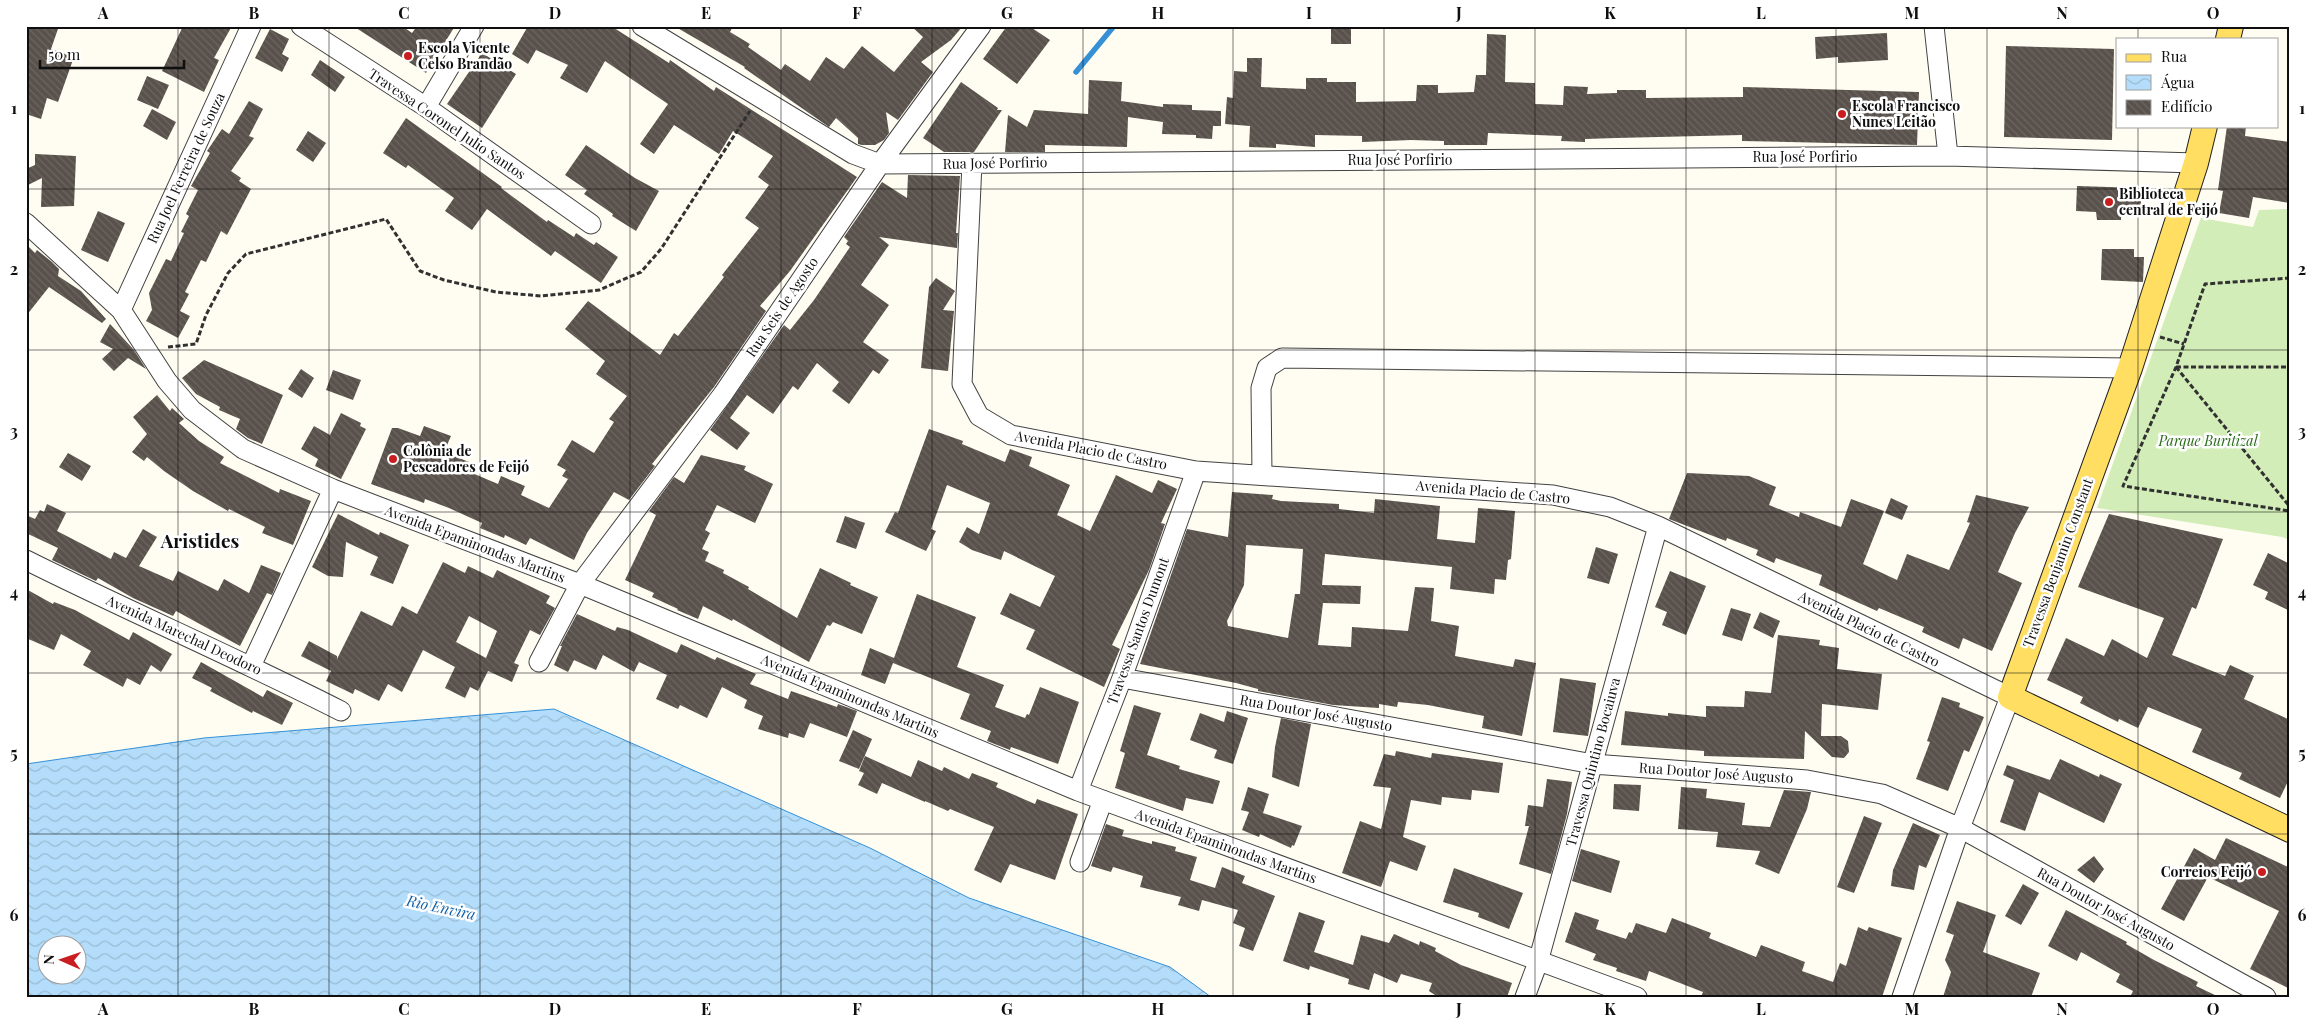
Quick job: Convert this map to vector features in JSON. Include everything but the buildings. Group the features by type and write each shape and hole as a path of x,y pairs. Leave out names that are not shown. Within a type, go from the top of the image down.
{"main road":[{"name":"Travessa Benjamin Constant","path":"2010,697 2130,368 2196,162 2204,128"},
{"name":"Avenida Placio de Castro","path":"2010,697 2290,830"}],"street":[{"name":"Rua Joel Ferreira de Souza","path":"121,310 251,26"},
{"name":"Travessa Coronel Julio Santos","path":"301,26 426,107 591,224"},
{"path":"426,107 474,26"},
{"name":"Rua José Porfirio","path":"642,26 853,154 880,164 1948,156 2196,162"},
{"name":"Rua Seis de Agosto","path":"539,662 580,584 723,394 880,164 981,26"},
{"path":"1934,26 1948,156"},
{"name":"Avenida Placio de Castro","path":"972,163 962,384 979,416 1011,435 1196,471 1553,494 1610,507 1658,526 2010,697"},
{"name":"Avenida Epaminondas Martins","path":"26,223 121,310 167,381 192,410 243,449 333,489 580,584 1078,791 1637,997"},
{"path":"1262,475 1261,388 1267,368 1282,358 2130,368"},
{"name":"Travessa Santos Dumont","path":"1078,791 1122,678 1196,471"},
{"path":"251,666 333,489"},
{"name":"Travessa Quintino Bocaiuva","path":"1525,997 1538,962 1658,526"},
{"name":"Avenida Marechal Deodoro","path":"26,560 96,595 251,666 340,711"},
{"name":"Rua Doutor José Augusto","path":"1122,678 1593,764 1816,782 1882,794 1960,828 2266,997"},
{"name":"Travessa Benjamin Constant","path":"1902,997 1960,828 2010,697"},
{"path":"1080,862 1103,800"}],"path":[{"path":"172,346 196,344 206,315 228,273 246,254 386,219 420,271 444,280 496,292 541,296 599,290 641,272 661,249 760,96"},
{"path":"2290,278 2205,284 2176,367 2123,486 2290,511"},
{"path":"2176,367 2290,367"},
{"path":"2176,367 2290,507"}],"green space":[{"name":"Parque Buritizal","path":"2290,209 2290,540 2282,537 2097,508 2201,218 2253,227 2259,210"}],"water":[{"name":"Rio Envira","path":"554,709 870,848 969,898 1170,967 1211,997 26,997 26,764 204,738"}],"waterway":[{"path":"1076,72 1114,26"}],"place":[{"name":"Escola Vicente Celso Brandão","path":"408,56"},
{"name":"Escola Francisco Nunes Leitão","path":"1842,114"},
{"name":"Biblioteca central de Feijó","path":"2109,202"},
{"name":"Colônia de Pescadores de Feijó","path":"393,459"},
{"name":"Correios Feijó","path":"2262,872"}],"district":[{"name":"Aristides","path":"200,541"}]}
